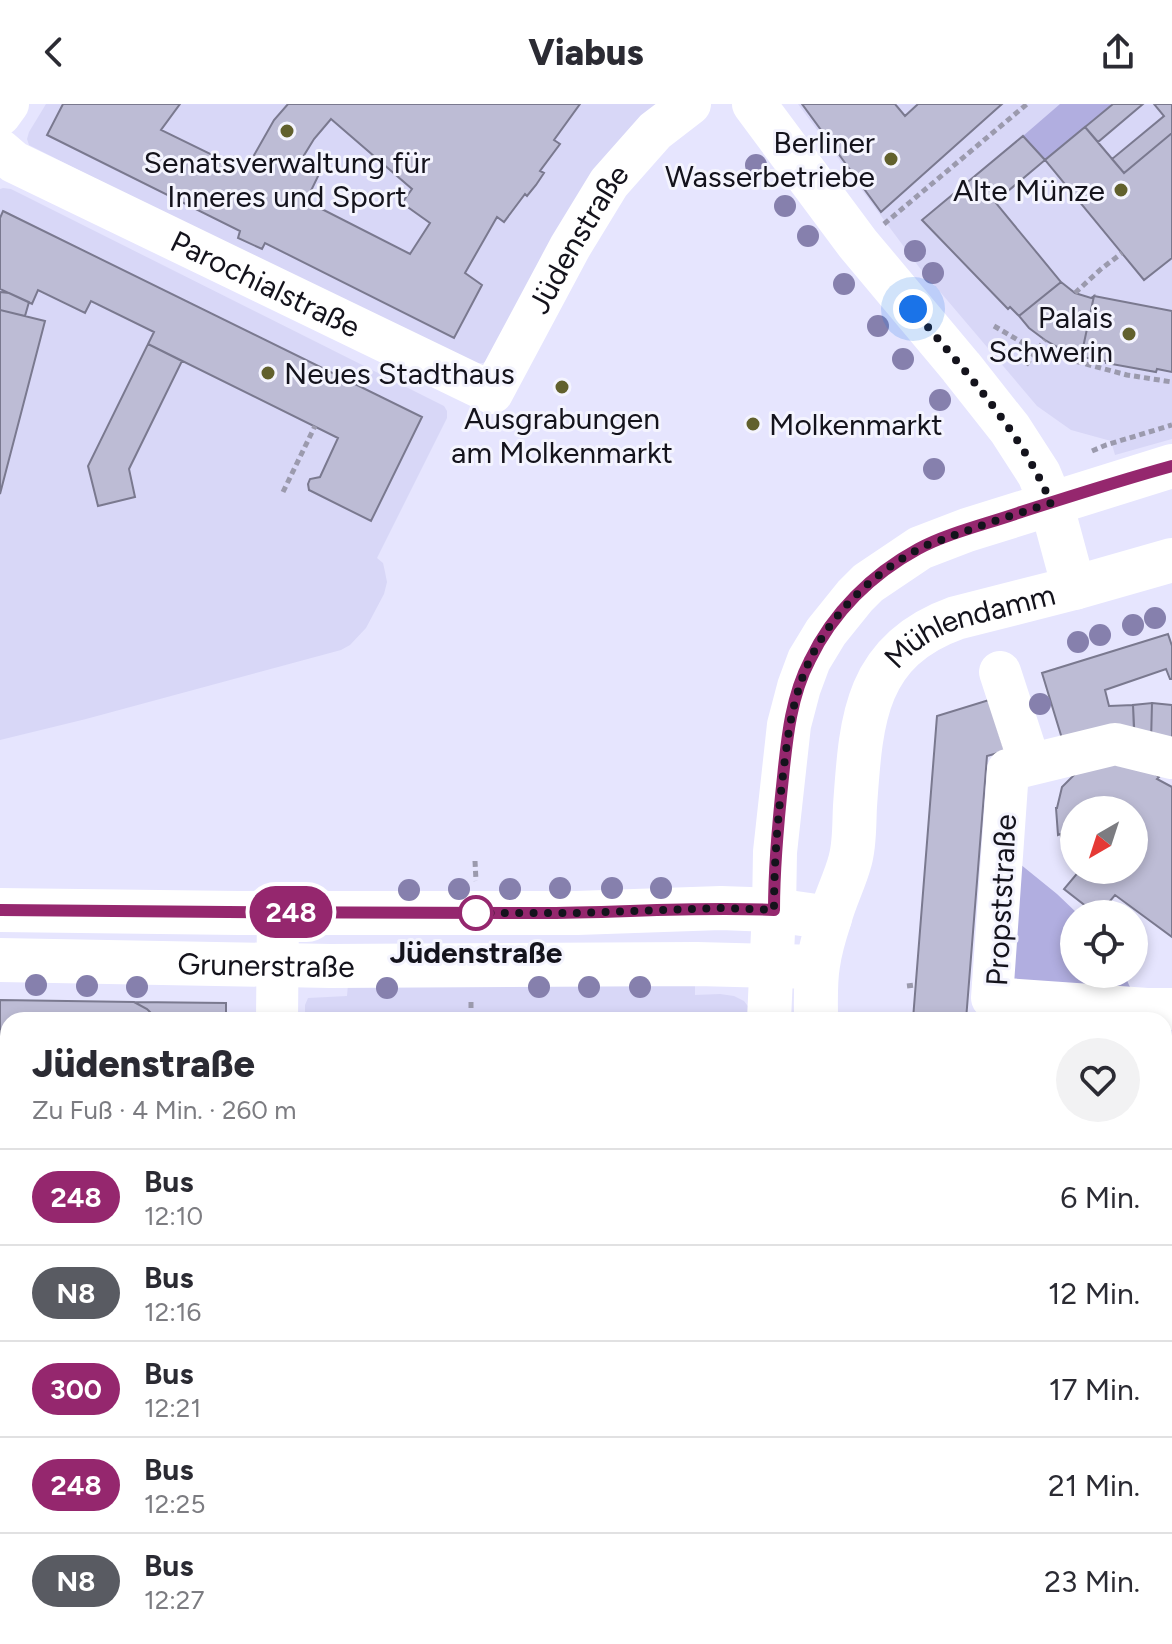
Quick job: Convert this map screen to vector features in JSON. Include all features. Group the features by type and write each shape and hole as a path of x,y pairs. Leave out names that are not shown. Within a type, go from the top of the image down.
{"main road":[{"path":"754,104 858,244 1010,429 1039,474 1051,503 1074,588"},
{"path":"769,1012 775,852 789,725 809,660 833,622 868,583 920,548 967,530 1172,466"},
{"name":"Mühlendamm","path":"816,1012 817,967 851,858 857,779 869,699 881,675 895,657 908,644 956,618 1172,560"},
{"name":"Grunerstraße","path":"0,910 577,913 721,908 774,910 830,918"},
{"name":"Grunerstraße","path":"0,960 277,965 697,964 817,967"}],"street":[{"path":"0,115 8,104"},
{"name":"Jüdenstraße","path":"492,393 570,247 609,183 655,131 690,104"},
{"name":"Parochialstraße","path":"0,150 14,162 492,393"},
{"path":"1000,672 1019,767 1115,744 1172,758"},
{"name":"Propststraße","path":"1019,767 992,998 1144,1012"},
{"path":"277,1012 278,912"}],"path":[{"path":"858,244 1027,104"},
{"path":"1075,293 1122,253"},
{"path":"994,326 1037,351 1127,375 1172,382"},
{"path":"1026,365 1045,340"},
{"path":"1106,445 1172,425"},
{"path":"283,492 315,426"},
{"path":"907,986 915,985"}],"shaded area":[{"path":"46,104 666,104 493,358 471,364 458,361 29,145 29,132"},
{"path":"798,104 1172,104 1172,439 1115,455 1111,441 1071,430 1037,406 919,267"},
{"path":"1060,104 1113,104 1045,160 1023,136"},
{"path":"0,189 11,189 444,406 447,418 377,558 383,563 387,582 384,594 366,628 350,645 341,650 0,740"},
{"path":"1014,859 1063,900 1060,900 1060,988 1130,988 1135,998 1006,988"},
{"path":"695,981 695,995 734,996 744,1001 750,1012 305,1012 308,998 347,996 348,984"}],"building":[{"path":"63,104 180,104 161,130 245,171 274,120 288,104 580,104 554,140 560,144 540,171 544,173 536,185 527,196 525,194 504,222 497,217 465,273 482,285 454,338 265,243 262,249 238,238 240,231 47,135","holes":["331,119 412,189 402,203 430,223 410,254 306,201 322,168 303,157"]},
{"name":"Berliner Wasserbetriebe","path":"802,104 895,104 905,116 918,104 1002,104 881,212"},
{"path":"1113,104 1143,104 1098,142 1085,127"},
{"path":"1154,104 1172,104 1172,133 1124,173 1112,159 1164,116"},
{"name":"Alte Münze","path":"1085,127 1124,173 1172,133 1172,258 1144,280 1045,160"},
{"path":"1023,136 1045,160 995,202 1061,282 1019,316 1010,307 1008,309 922,220"},
{"name":"Neues Stadthaus","path":"3,211 422,417 371,521 309,490 310,479 320,477 338,438 148,344 154,332 91,301 85,313 38,290 32,304 0,289 0,218"},
{"path":"1061,282 1075,293 1091,298 1094,296 1081,357 1045,340 1019,316"},
{"path":"0,292 29,302 25,316 0,310"},
{"name":"Palais Schwerin","path":"1094,296 1172,311 1172,372 1157,369 1156,372 1081,357"},
{"path":"0,310 45,321 0,494"},
{"path":"148,344 182,361 129,469 135,497 98,506 88,466"},
{"path":"1168,634 1172,646 1172,679 1166,669 1105,690 1109,706 1133,705 1134,732 1064,745 1042,673"},
{"path":"989,700 1005,751 987,756 967,1012 914,1012 937,716"},
{"path":"1152,703 1151,744 1135,744 1133,705"},
{"path":"1152,703 1172,705 1172,742 1151,742"},
{"path":"1097,760 1154,773 1159,777 1157,779 1172,787 1172,937 1148,919 1148,900 1122,900 1115,895 1111,900 1078,900 1064,889 1068,884 1148,884 1148,796 1060,796 1058,835 1056,808 1062,787"},
{"path":"0,1000 134,1002 150,1012 0,1012"},
{"path":"134,1002 226,1003 226,1012 150,1012"}],"bus line":[{"name":"248","path":"0,910 577,913 721,908 774,910 775,852 789,725 809,660 826,632 855,596 868,583 920,548 967,530 1172,466"}],"place":[{"name":"Senatsverwaltung für Inneres und Sport","path":"287,131"},
{"name":"Berliner Wasserbetriebe","path":"891,159"},
{"name":"Alte Münze","path":"1121,190"},
{"name":"Palais Schwerin","path":"1129,334"},
{"name":"Neues Stadthaus","path":"268,373"},
{"name":"Ausgrabungen am Molkenmarkt","path":"562,387"},
{"name":"Molkenmarkt","path":"753,424"},
{"name":"Jüdenstraße","path":"476,913"}],"route":[{"path":"476,913 721,908 774,910 775,852 789,725 809,660 826,632 868,583 920,548 1051,503 1039,474 1010,429 913,309"}]}
